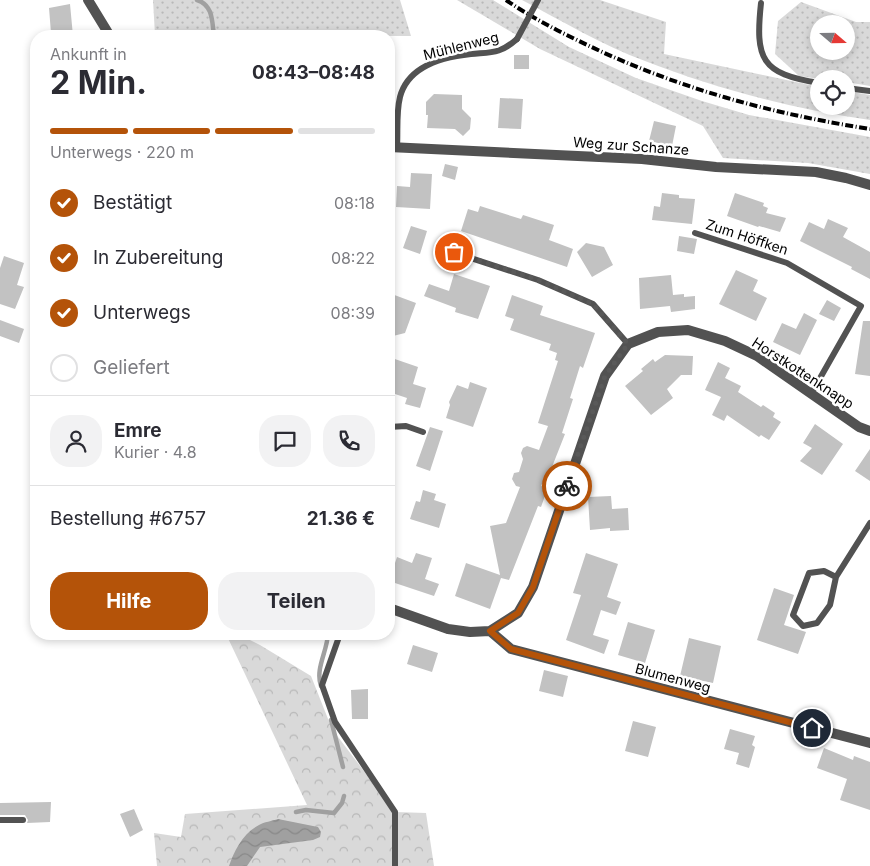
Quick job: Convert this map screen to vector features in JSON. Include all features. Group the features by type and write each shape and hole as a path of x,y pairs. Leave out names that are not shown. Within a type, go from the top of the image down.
{"street":[{"path":"88,0 106,30"},
{"name":"Weg zur Schanze","path":"395,147 642,159 716,167 816,172 870,185"},
{"name":"Horstkottenknapp","path":"628,344 658,332 688,330 726,341 757,356 859,427 870,431"},
{"path":"395,610 448,629 470,632 490,631 518,613 533,587 605,376 628,344"},
{"name":"Blumenweg","path":"490,631 511,649 870,743"}],"lane":[{"name":"Mühlenweg","path":"395,133 400,99 404,86 411,75 423,67 437,62 468,54 495,52 506,48 517,39 538,0"},
{"path":"761,3 758,30 759,48 764,60 771,68 797,80 810,82"},
{"path":"855,89 870,91"},
{"name":"Zum Höffken","path":"694,233 787,262 861,306 811,394"},
{"path":"437,247 538,280 593,304 628,344"},
{"path":"395,427 406,426 423,432"},
{"path":"836,576 824,571 809,573 793,615 803,626 817,623 830,605 836,576 870,523"},
{"path":"338,640 322,685 335,722 395,812 395,866"},
{"path":"0,820 23,820"}],"green space":[{"path":"153,0 400,0 411,36 395,36 395,30 155,30"},
{"path":"457,0 493,0 569,47 636,78 702,101 749,115 870,137 870,174 808,163 723,158 703,126 540,49"},
{"path":"522,0 600,0 666,22 664,54 810,85 810,110 756,97 672,71 629,55"},
{"path":"801,2 837,15 810,15 810,60 855,60 855,22 870,22 870,86 855,84 855,70 810,70 810,78 799,76 775,54 778,21"},
{"path":"855,92 870,95 870,120 841,115 855,115"},
{"path":"229,640 250,640 311,676 332,729 395,812 426,813 434,866 157,866 154,833 181,837 185,814 307,805"}],"water":[{"path":"278,819 318,827 321,832 320,837 313,840 260,847 247,866 229,866 236,849 253,828"}],"building":[{"path":"70,4 72,30 51,30 49,8"},
{"path":"514,55 529,55 529,69 514,69"},
{"path":"434,94 462,95 462,109 471,118 470,129 463,136 455,129 427,128 426,102"},
{"path":"500,98 523,99 521,129 498,128"},
{"path":"654,121 676,126 672,146 649,141"},
{"path":"445,164 458,167 455,180 442,176"},
{"path":"411,173 432,174 430,209 396,207 397,186 410,187"},
{"path":"662,193 679,195 679,198 695,199 692,224 652,220 654,206 660,207"},
{"path":"735,193 764,203 763,206 768,208 766,213 786,218 780,232 758,227 727,216"},
{"path":"480,206 521,219 523,215 554,225 549,240 573,249 567,267 461,231 468,209 478,212"},
{"path":"828,219 848,228 843,237 870,252 870,279 851,269 852,267 800,241 809,222 824,229"},
{"path":"411,226 427,231 420,254 403,248"},
{"path":"679,236 697,239 694,254 677,251"},
{"path":"586,243 604,247 613,265 592,277 577,252"},
{"path":"4,256 24,263 17,285 24,287 15,309 0,304 0,268"},
{"path":"736,270 758,280 753,291 767,298 756,321 719,304"},
{"path":"454,274 490,286 478,319 455,312 456,308 424,296 429,284 449,291"},
{"path":"671,275 673,295 695,296 695,309 671,312 670,306 640,309 639,278"},
{"path":"395,295 416,303 405,333 395,336"},
{"path":"512,295 543,306 540,315 595,333 583,368 580,366 570,398 573,399 562,433 565,434 550,472 550,480 541,485 546,493 541,507 538,506 509,580 501,578 490,609 455,596 466,563 500,575 490,526 506,523 520,487 516,486 512,479 514,473 519,472 523,459 521,453 523,448 527,446 539,450 548,426 538,423 558,361 555,360 557,353 549,350 551,344 510,330 514,319 505,316"},
{"path":"827,300 841,308 834,321 819,314"},
{"path":"804,313 817,320 800,355 773,342 782,323 796,329"},
{"path":"0,320 24,329 19,343 0,336"},
{"path":"863,321 870,321 870,376 855,374"},
{"path":"665,355 693,356 692,375 681,375 667,389 673,398 651,415 625,386 643,371 641,369 653,359 655,362"},
{"path":"395,359 418,367 413,384 426,388 420,408 405,404 407,398 395,394"},
{"path":"718,362 730,368 725,378 741,386 738,392 761,407 763,405 775,413 773,417 781,422 769,440 761,435 759,437 727,415 724,421 712,415 721,397 705,390"},
{"path":"470,382 487,388 473,427 446,418 450,405 449,402 457,385 468,389"},
{"path":"815,424 843,444 822,475 800,461 812,448 803,443"},
{"path":"430,427 443,431 430,471 416,466"},
{"path":"870,449 870,481 855,471"},
{"path":"423,490 436,494 434,500 446,504 439,528 410,519 416,501 420,502"},
{"path":"611,496 612,509 628,508 629,530 610,531 610,528 590,530 588,497"},
{"path":"416,553 432,558 425,579 439,584 434,596 395,583 395,563 397,557 412,563"},
{"path":"586,553 618,564 607,597 621,602 616,615 601,610 593,635 609,640 604,654 566,640 581,595 573,593"},
{"path":"774,588 794,595 784,625 806,632 798,654 757,640"},
{"path":"628,622 655,630 645,663 618,655"},
{"path":"689,638 721,646 713,683 680,676"},
{"path":"413,645 438,653 432,672 407,664"},
{"path":"544,670 568,676 563,697 539,691"},
{"path":"368,689 368,719 352,719 351,690"},
{"path":"633,721 656,727 648,757 625,751"},
{"path":"730,729 755,736 752,745 755,747 749,768 736,764 739,753 724,749"},
{"path":"824,748 853,760 854,756 870,762 870,810 840,800 847,779 817,768"},
{"path":"51,802 50,822 27,823 28,820 25,815 0,815 0,803"},
{"path":"134,809 143,830 130,837 120,814"}],"waterway":[{"path":"197,0 202,2 209,10 213,30"},
{"path":"321,686 319,673 327,640"},
{"path":"331,720 343,767"},
{"path":"296,812 306,810 334,813 342,803 344,796"}],"railway":[{"path":"506,0 576,40 666,78 766,108 870,129"}],"way so far":[{"path":"454,252 538,280 593,304 628,344 605,376 567,486"}],"route":[{"path":"567,486 533,587 518,613 490,631 511,649 812,728"}]}
